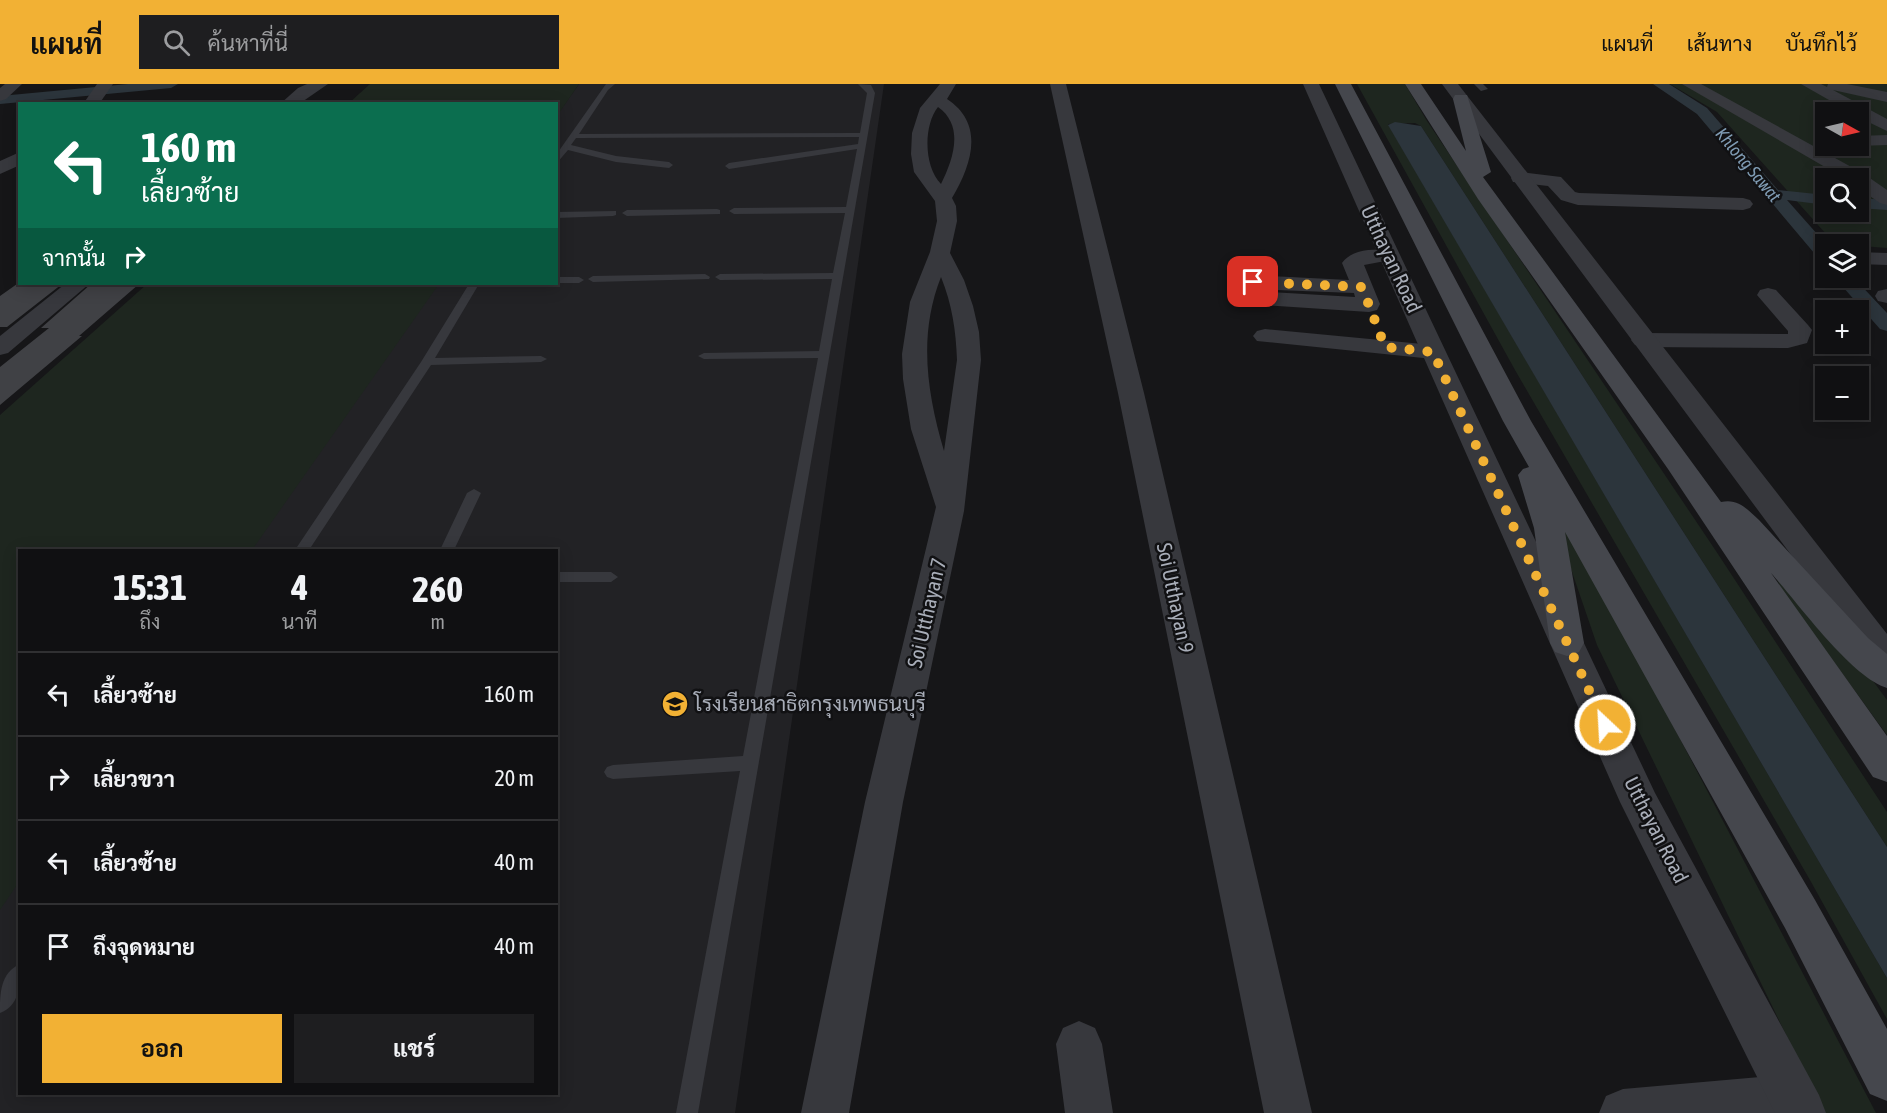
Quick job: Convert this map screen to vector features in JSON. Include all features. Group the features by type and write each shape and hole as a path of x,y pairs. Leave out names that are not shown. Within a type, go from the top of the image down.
{"main road":[{"path":"1468,89 1488,199"},
{"name":"Utthayan Road","path":"1348,95 1517,421 1800,914 1887,1077"},
{"path":"1420,95 1488,199 1679,464 1887,766"},
{"path":"1517,421 1549,528 1567,643"},
{"path":"1679,464 1748,527 1856,647 1887,675"}],"street":[{"path":"92,102 105,84"},
{"name":"Soi Utthayan 9","path":"1058,84 1131,393 1288,1113"},
{"name":"Utthayan Road","path":"1311,84 1640,802 1797,1105"},
{"path":"1690,84 1838,168"},
{"path":"1809,84 1830,90 1887,97"},
{"path":"291,102 319,85 320,91 306,102"},
{"path":"1468,89 1520,178 1887,659"},
{"path":"1830,90 1887,126"},
{"path":"944,196 959,167 963,145 961,128 943,92 929,106 922,128 921,167 925,177 944,196 948,218 941,255 929,277 916,323 913,365 919,414 950,511"},
{"path":"1869,141 1887,140"},
{"path":"1794,144 1815,143"},
{"path":"0,170 18,158"},
{"path":"1520,178 1554,181 1568,196 1578,199 1743,204"},
{"path":"1869,187 1887,199"},
{"name":"Soi Utthayan 7","path":"825,1113 884,802 950,511 969,360 969,335 960,295 941,255"},
{"path":"1385,347 1353,263 1356,259 1389,255"},
{"path":"1869,258 1887,259"},
{"path":"1241,277 1243,293 1248,297 1366,296"},
{"path":"0,348 77,285"},
{"path":"1643,340 1788,341 1798,338 1800,330 1768,295"},
{"path":"1265,336 1433,352"},
{"path":"1079,1044 1089,1113"},
{"path":"1623,1113 1797,1105"}],"lane":[{"path":"558,159 605,88 611,84"},
{"path":"687,1113 871,93 868,87 862,84"},
{"path":"575,136 862,141"},
{"path":"729,166 862,141"},
{"path":"567,147 615,159 669,165"},
{"path":"734,211 850,210"},
{"path":"627,213 717,212"},
{"path":"558,215 614,213"},
{"path":"720,277 838,276"},
{"path":"593,279 705,277"},
{"path":"558,280 579,280"},
{"path":"303,549 427,362 473,285"},
{"path":"704,356 824,354"},
{"path":"427,362 541,359"},
{"path":"447,549 474,494"},
{"path":"558,577 610,577"},
{"path":"613,772 749,763"},
{"path":"0,1004 18,977"}],"shaded area":[{"path":"370,84 579,84 558,115 558,102 350,102"},
{"name":"โรงเรียนสาธิตกรุงเทพธนบุรี","path":"579,84 884,84 735,1113 0,1113 0,885 18,859 18,1095 558,1095 558,549 243,549 434,285 558,285 558,114"},
{"path":"1357,84 1405,84 1427,121 1716,551 1887,812 1887,847 1421,126 1415,123 1388,124 1887,978 1887,1019 1810,880 1515,370"},
{"path":"1670,84 1887,84 1887,248 1869,247 1869,234 1826,234 1815,222 1869,222 1869,168 1815,168 1815,222 1717,112"},
{"path":"1395,122 1421,126 1887,847 1887,978 1388,125"},
{"path":"146,285 438,285 253,549 18,549 18,883 0,910 0,415"},
{"path":"1557,528 1570,529 1876,1113 1824,1113 1597,645"},
{"path":"1776,578 1840,636 1887,700 1887,735 1783,592"}],"building":[{"path":"17,284 61,285 7,327 0,327 0,296"},
{"path":"90,285 138,285 0,405 0,367 49,328 41,328"}],"waterway":[{"path":"0,100 171,84"},
{"name":"Khlong Sawat","path":"1660,84 1702,111 1815,243"},
{"path":"1774,194 1815,199"},
{"path":"1869,204 1887,205"},
{"name":"Khlong Sawat","path":"1853,288 1887,325"}],"place":[{"name":"โรงเรียนสาธิตกรุงเทพธนบุรี","path":"675,704"}],"route":[{"path":"1253,282 1362,287 1385,347 1433,352 1605,725"}]}
